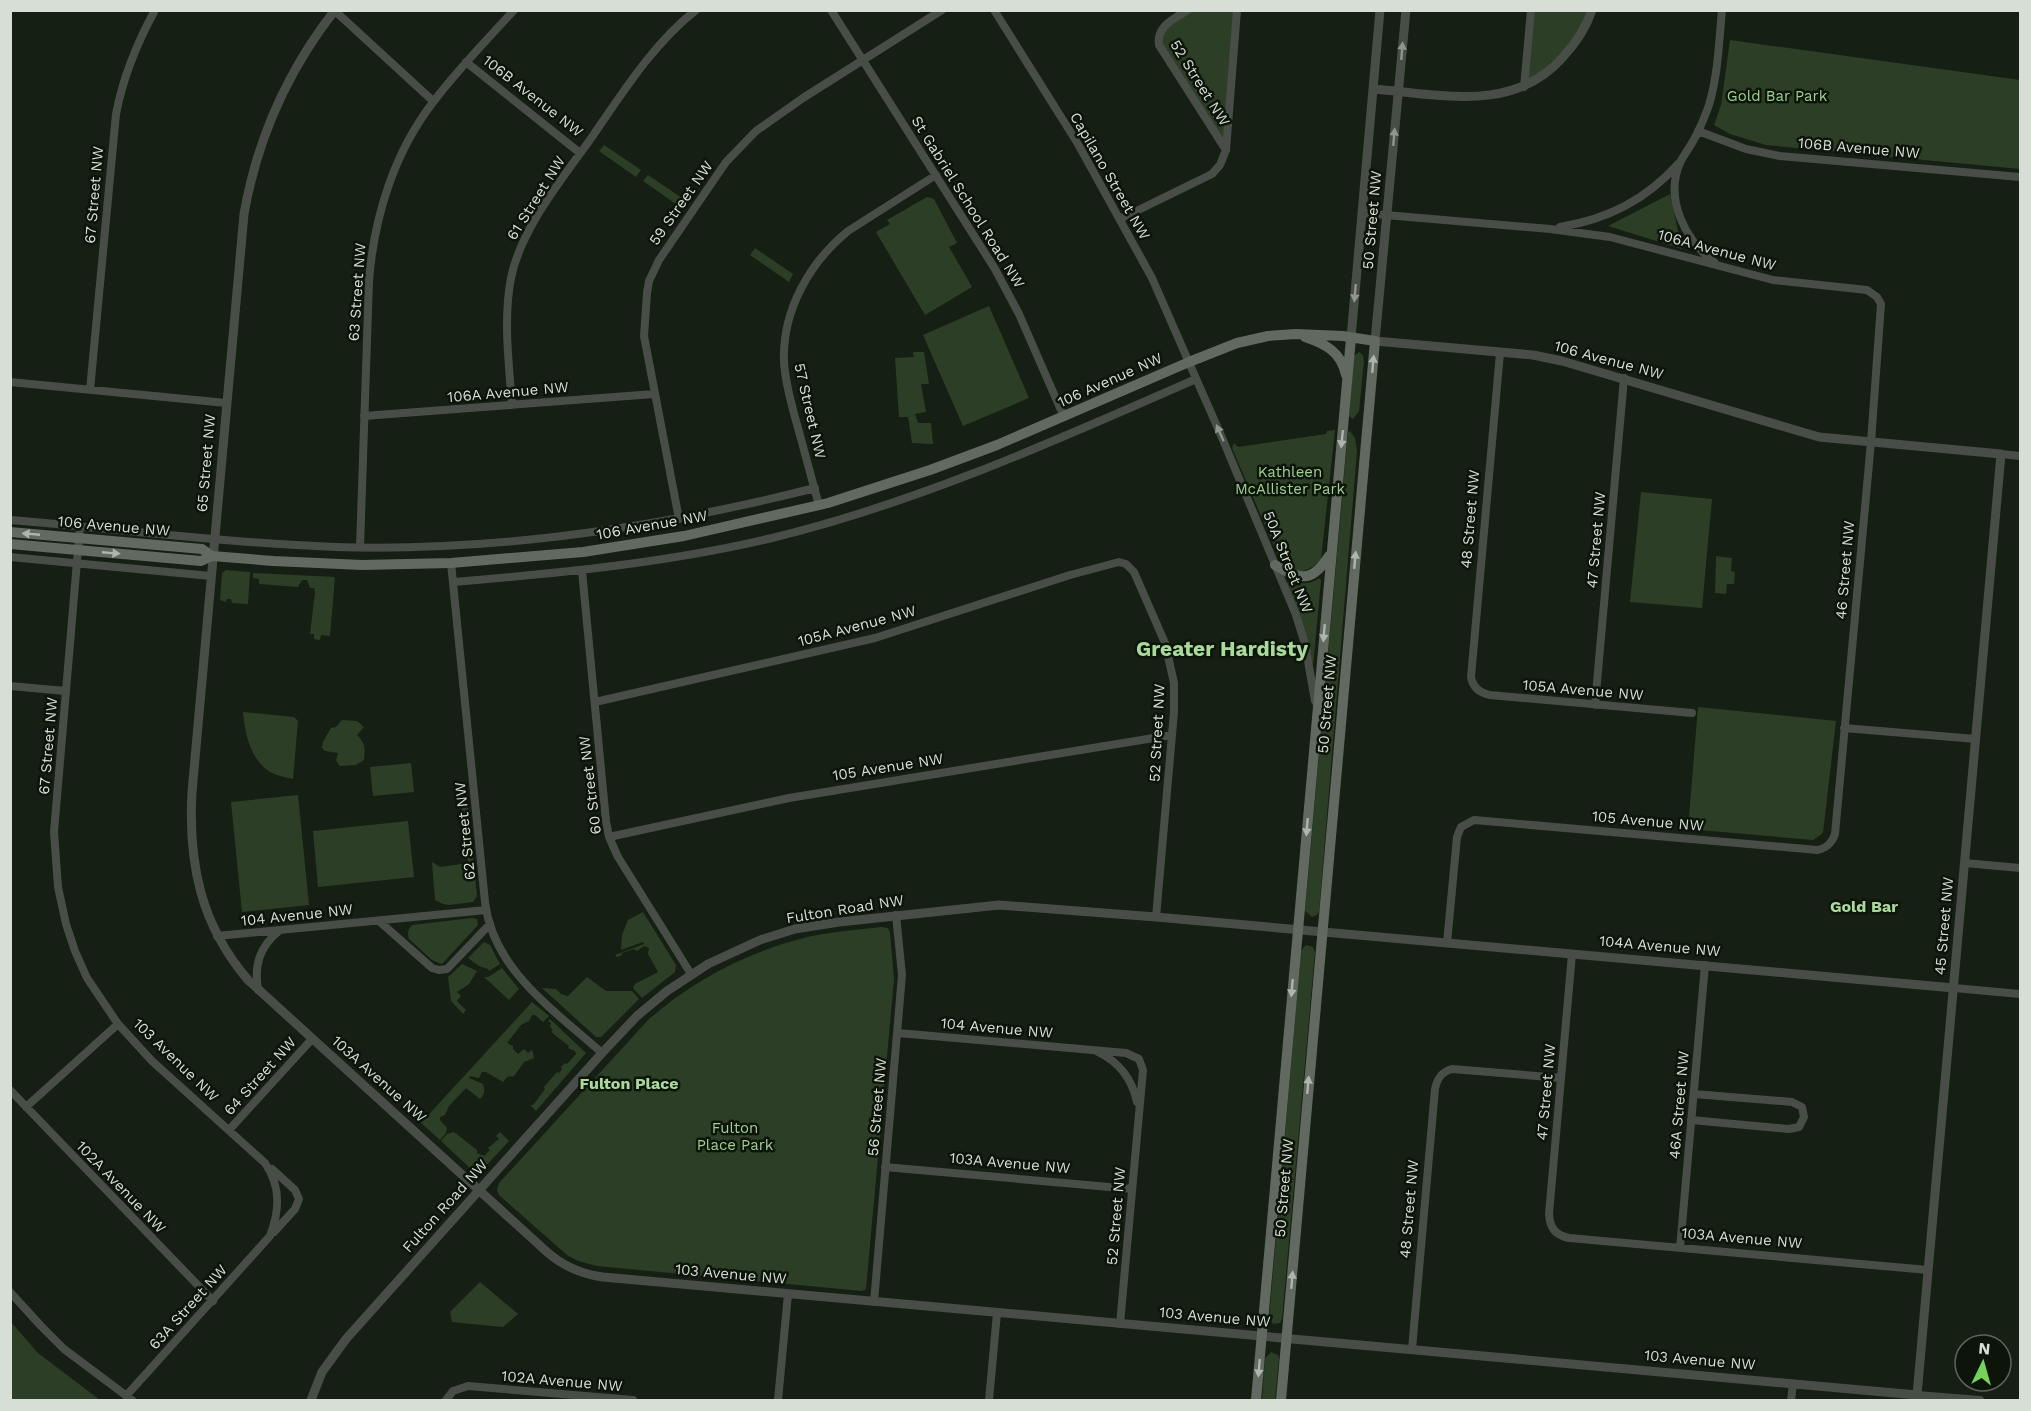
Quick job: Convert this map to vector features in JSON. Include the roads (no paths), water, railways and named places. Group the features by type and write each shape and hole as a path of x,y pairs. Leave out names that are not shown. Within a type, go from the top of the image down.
{"main road":[{"name":"106 Avenue NW","path":"10,544 201,561 212,556 351,565 452,563 572,553 633,545 753,522 819,505 930,470 1064,417 1237,343 1268,336 1296,334 1375,341"},
{"path":"1296,334 1320,342 1334,351 1342,362 1348,381"},
{"name":"50 Street NW","path":"1256,1401 1351,338"},
{"name":"50 Street NW","path":"1281,1401 1375,341"},
{"name":"106 Avenue NW","path":"10,532 202,549 212,556"},
{"path":"1275,565 1293,576 1306,576 1314,574 1323,566 1331,553"}],"street":[{"name":"67 Street NW","path":"90,390 119,95 131,60 155,10"},
{"name":"63 Street NW","path":"360,547 369,281 378,222 399,161 417,126 466,62 514,10"},
{"name":"61 Street NW","path":"512,405 507,317 511,276 527,233 580,153 658,46 696,10"},
{"name":"St Gabriel School Road NW","path":"831,10 1006,288 1064,417"},
{"name":"59 Street NW","path":"679,519 644,336 644,313 649,281 666,248 738,147 773,117 942,10"},
{"name":"Capilano Street NW","path":"994,10 1075,138 1120,219 1155,284 1189,362"},
{"name":"52 Street NW","path":"1188,10 1162,28 1158,36 1159,45 1226,150"},
{"name":"52 Street NW","path":"1226,150 1237,10"},
{"name":"50 Street NW","path":"1351,338 1380,10"},
{"name":"50 Street NW","path":"1375,341 1406,10"},
{"path":"1524,87 1531,10"},
{"path":"1373,89 1479,97 1502,94 1524,87 1548,73 1564,56 1580,36 1592,10"},
{"path":"1718,266 1696,247 1681,222 1677,207 1676,186 1681,161 1709,105 1714,84 1722,10"},
{"path":"335,11 434,101"},
{"name":"65 Street NW","path":"217,936 198,885 192,856 190,821 242,227 254,170 270,123 290,80 312,41 335,11"},
{"name":"106B Avenue NW","path":"466,62 580,153"},
{"name":"106B Avenue NW","path":"1698,131 1746,149 1780,156 2020,177"},
{"path":"1120,219 1212,174 1220,165 1226,150"},
{"name":"106A Avenue NW","path":"1550,229 1592,221 1618,211 1651,191 1681,161"},
{"name":"57 Street NW","path":"819,505 785,372 786,335 794,304 809,272 836,241 848,231 936,176"},
{"name":"106A Avenue NW","path":"1362,213 1550,229 1617,238 1785,282 1867,290 1877,297"},
{"name":"46 Street NW","path":"1829,846 1835,834 1870,442 1881,308 1877,297"},
{"name":"106 Avenue NW","path":"1375,341 1533,355 1562,361 1808,434 2020,456"},
{"name":"48 Street NW","path":"1475,688 1471,677 1500,353"},
{"name":"50A Street NW","path":"1189,362 1296,615 1305,644 1317,712"},
{"name":"47 Street NW","path":"1594,705 1624,378"},
{"path":"453,582 582,571 771,538 863,512 951,483 1196,379"},
{"path":"10,382 226,403"},
{"name":"106A Avenue NW","path":"364,416 654,394"},
{"name":"45 Street NW","path":"1917,1398 2001,454"},
{"name":"106 Avenue NW","path":"10,520 214,538 360,547 439,546 574,536 679,519 814,488"},
{"name":"67 Street NW","path":"81,526 55,818 55,859 60,898 70,936 82,965"},
{"path":"10,557 211,576"},
{"name":"105A Avenue NW","path":"595,702 875,638 1111,562 1123,562"},
{"name":"52 Street NW","path":"1123,562 1134,572 1168,652 1174,693 1156,917"},
{"name":"62 Street NW","path":"452,563 486,910 490,924 504,956 524,983 602,1053"},
{"name":"60 Street NW","path":"582,571 609,837 618,857 692,974"},
{"path":"10,686 66,691"},
{"name":"105A Avenue NW","path":"1475,688 1490,695 1692,714"},
{"path":"1844,728 1976,739"},
{"name":"105 Avenue NW","path":"609,837 789,798 1172,735"},
{"name":"105 Avenue NW","path":"1447,942 1457,837 1465,824 1479,820 1818,850 1829,846"},
{"path":"1965,863 2020,868"},
{"name":"Fulton Road NW","path":"311,1401 322,1372 339,1347 602,1053 651,1004 692,974 740,948 778,934 827,923 1010,905 1298,930"},
{"name":"104 Avenue NW","path":"217,936 486,910"},
{"name":"56 Street NW","path":"874,1302 902,966 896,915"},
{"path":"379,921 432,968 439,970 447,969 490,924"},
{"path":"258,991 256,975 258,959 267,942 280,930"},
{"name":"104A Avenue NW","path":"1298,930 2020,994"},
{"name":"103A Avenue NW","path":"217,936 239,969 258,991 478,1190"},
{"name":"47 Street NW","path":"1554,1231 1549,1214 1572,954"},
{"name":"103 Avenue NW","path":"82,965 94,991 141,1051 295,1190 299,1199"},
{"name":"46A Street NW","path":"1680,1248 1705,965"},
{"path":"26,1107 118,1024"},
{"name":"104 Avenue NW","path":"898,1033 1126,1053 1140,1059"},
{"name":"64 Street NW","path":"229,1130 312,1039"},
{"name":"104 Avenue NW","path":"1094,1050 1113,1060 1124,1072"},
{"name":"52 Street NW","path":"1120,1324 1143,1070 1140,1059"},
{"name":"48 Street NW","path":"1412,1349 1437,1080 1443,1073 1456,1069 1561,1078"},
{"name":"52 Street NW","path":"1124,1072 1135,1092 1139,1111"},
{"name":"102A Avenue NW","path":"10,1090 213,1301"},
{"path":"1691,1120 1789,1130 1801,1124 1804,1117 1802,1107 1792,1102 1694,1094"},
{"name":"103 Avenue NW","path":"265,1163 274,1179 278,1203"},
{"name":"103A Avenue NW","path":"885,1167 1132,1189"},
{"name":"103 Avenue NW","path":"478,1190 553,1258 578,1272 603,1277 1793,1384 1917,1398 1980,1401"},
{"name":"63A Street NW","path":"129,1398 295,1209 299,1199"},
{"name":"63A Street NW","path":"270,1236 278,1203"},
{"name":"103A Avenue NW","path":"1554,1231 1558,1235 1569,1238 1928,1270"},
{"path":"10,1292 64,1348 129,1398"},
{"path":"778,1401 788,1294"},
{"path":"989,1401 997,1313"},
{"path":"1791,1401 1793,1384"},
{"name":"102A Avenue NW","path":"446,1401 453,1391 462,1387 633,1401"}],"district":[{"name":"Greater Hardisty","path":"1222,649"},
{"name":"Gold Bar","path":"1864,906"},
{"name":"Fulton Place","path":"629,1083"}],"park label":[{"name":"Gold Bar Park","path":"1777,96"},
{"name":"Kathleen McAllister Park","path":"1290,480"},
{"name":"Fulton Place Park","path":"735,1136"}]}
